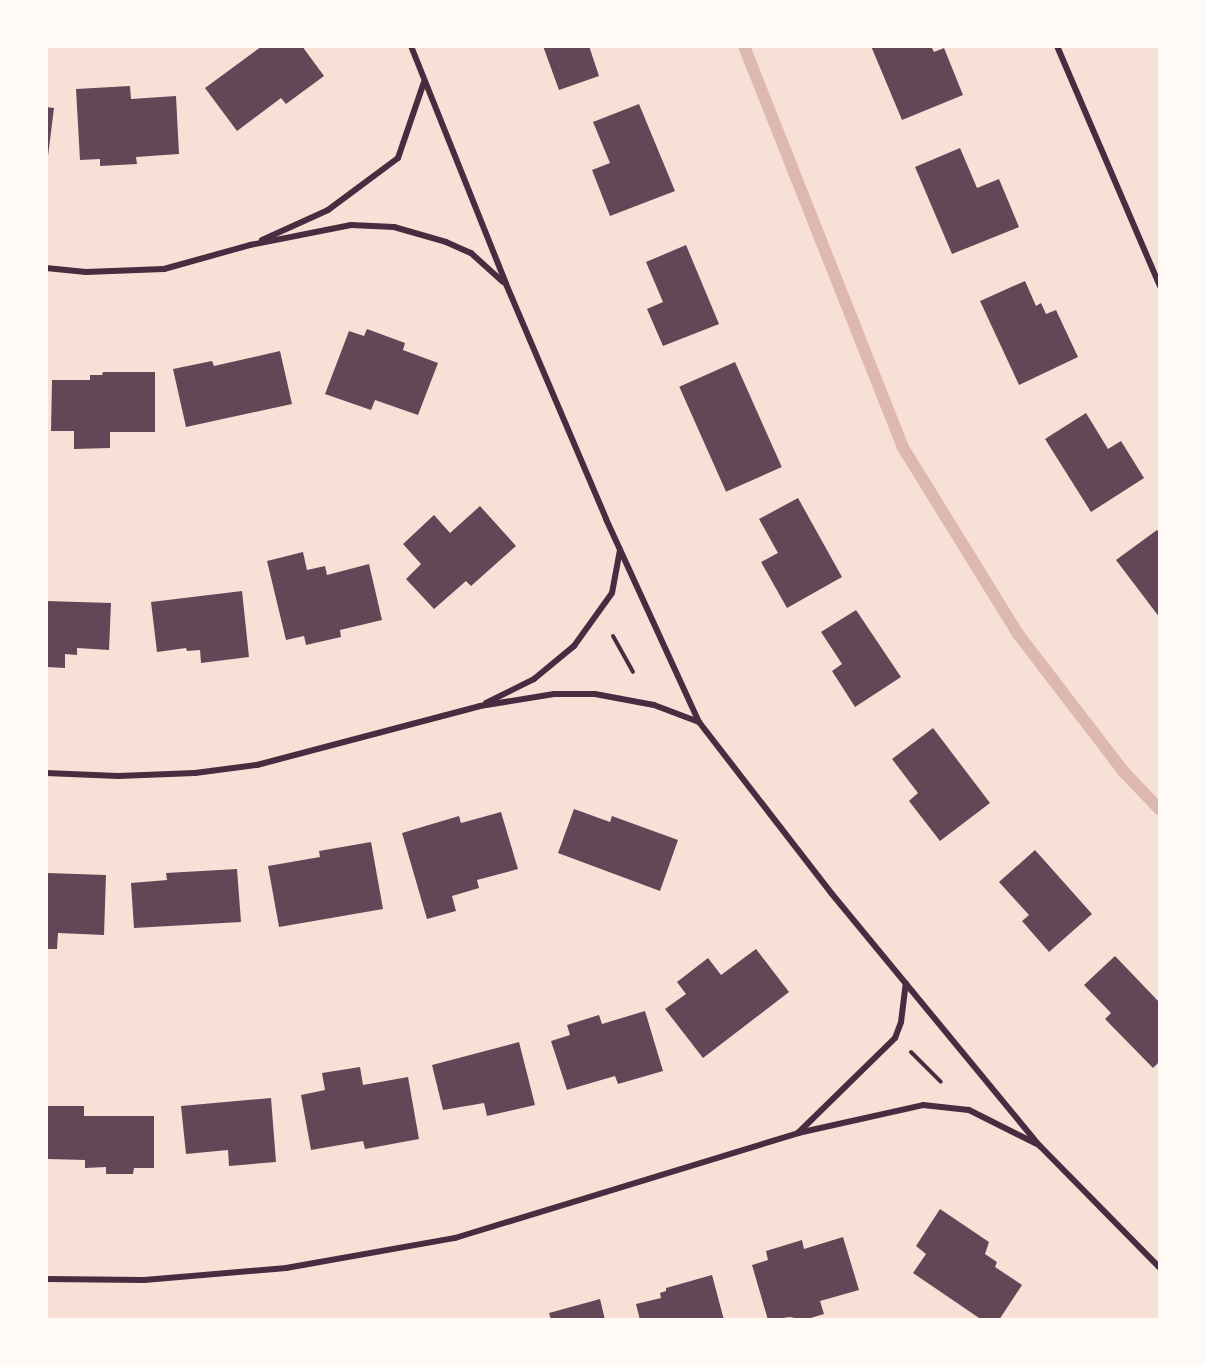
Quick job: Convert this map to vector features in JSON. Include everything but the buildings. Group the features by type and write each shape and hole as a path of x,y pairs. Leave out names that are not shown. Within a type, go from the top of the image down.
{"street":[{"path":"411,46 506,284 620,550 699,722 832,894 1040,1146 1160,1268"},
{"path":"1057,46 1160,286"},
{"path":"250,245 328,210 398,158 424,82"},
{"path":"46,268 86,272 164,269 250,245 351,225 394,227 446,242 471,253 506,284"},
{"path":"480,706 534,679 574,646 612,593 620,550"},
{"path":"46,773 118,776 195,773 257,765 480,706 554,694 595,694 654,705 699,722"},
{"path":"798,1133 895,1038 901,1022 906,983"},
{"path":"46,1279 144,1280 286,1268 455,1238 798,1133 922,1104 969,1110 1040,1146"}],"path":[{"path":"613,636 633,672"},
{"path":"910,1051 941,1082"}],"waterway":[{"path":"744,46 902,446 1018,634 1123,771 1160,810"}]}
